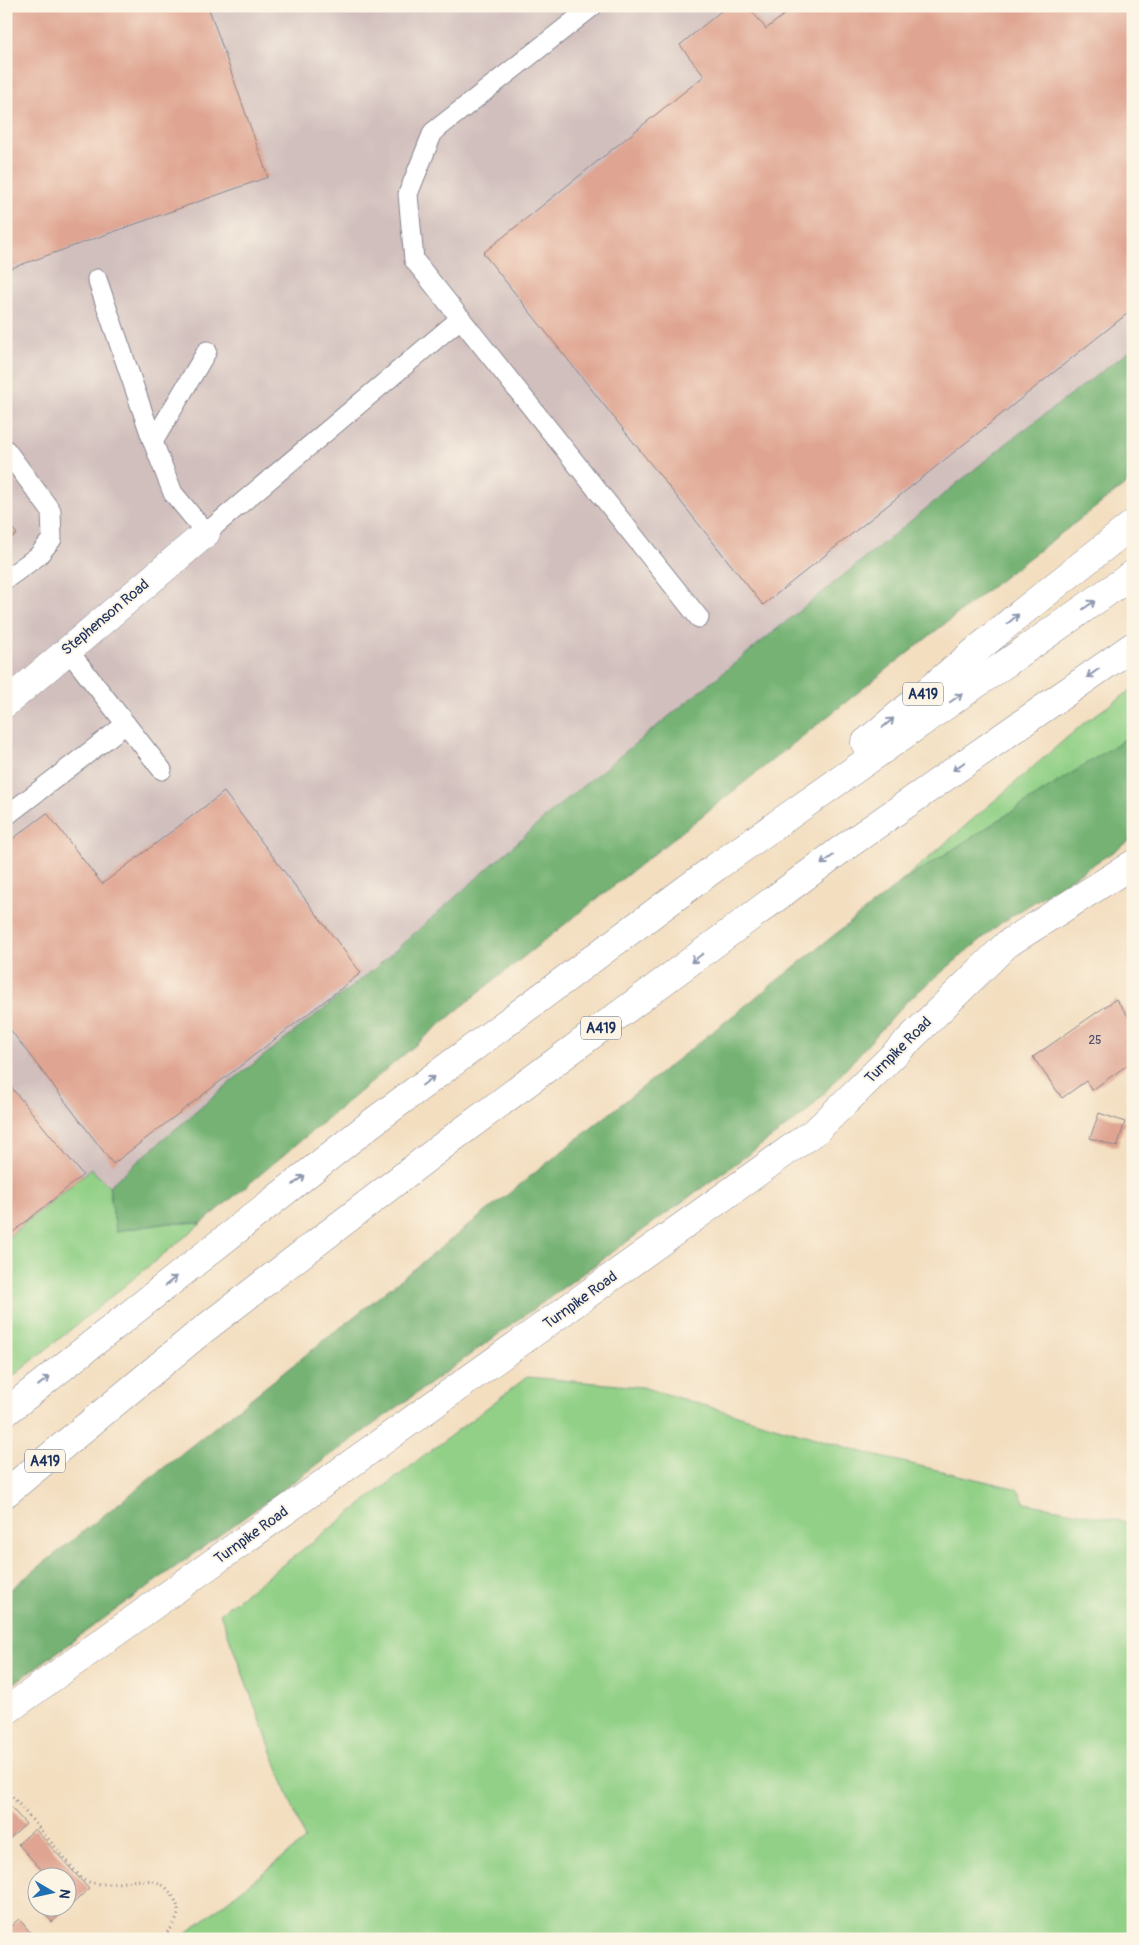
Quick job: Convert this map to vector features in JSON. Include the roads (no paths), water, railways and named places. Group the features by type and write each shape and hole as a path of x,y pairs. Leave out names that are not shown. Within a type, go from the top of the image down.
{"main road":[{"name":"A419","path":"716,867 1013,619 1133,524"},
{"name":"Stephenson Road","path":"6,704 206,532"},
{"name":"A419","path":"6,1412 373,1122 716,867 1133,574"},
{"name":"A419","path":"6,1493 199,1333 453,1138 842,849 1133,646"},
{"name":"Turnpike Road","path":"6,1711 818,1129 1007,944 1133,864"}],"lane":[{"path":"593,6 433,132 408,194 414,260 699,618"},
{"path":"97,279 153,442 174,493 206,532 462,318"},
{"path":"153,442 207,351"},
{"path":"6,450 51,511 52,538 38,556 6,579"},
{"path":"67,650 162,770"},
{"path":"6,816 126,724"}]}
